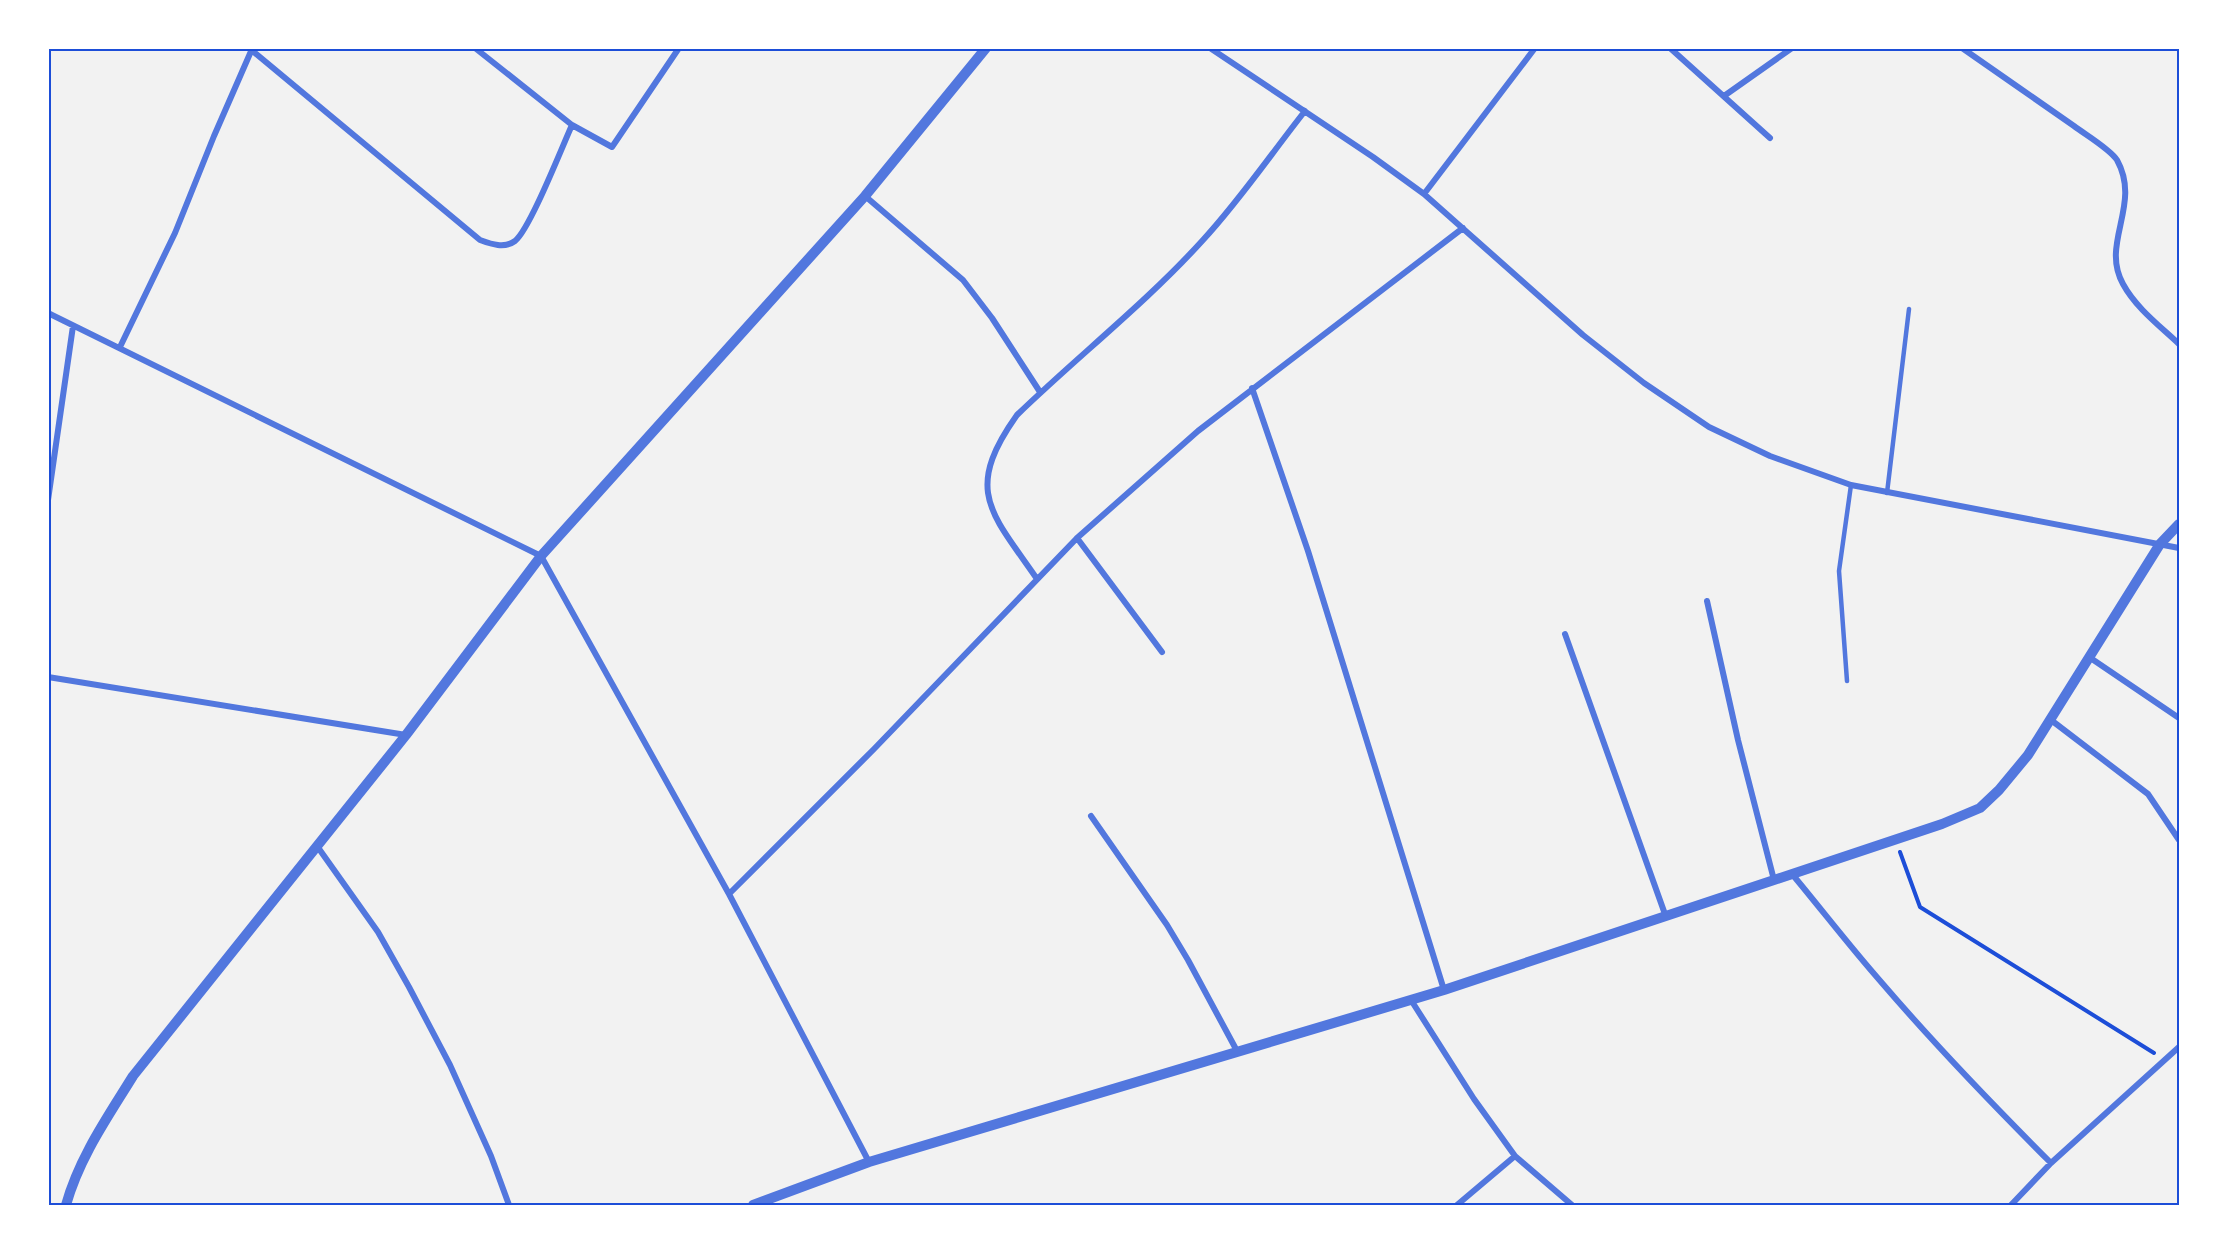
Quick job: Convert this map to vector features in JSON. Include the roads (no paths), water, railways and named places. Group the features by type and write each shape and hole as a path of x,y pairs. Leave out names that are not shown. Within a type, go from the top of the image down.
{"street":[{"path":"475,48 572,124 612,147 679,48"},
{"path":"66,1205 74,1179 96,1135 133,1077 406,735 541,556 865,196 986,48"},
{"path":"1210,48 1425,194 1583,335 1644,383 1709,427 1770,456 1851,485 2179,548"},
{"path":"1425,194 1535,48"},
{"path":"1670,48 1770,138"},
{"path":"1724,96 1792,48"},
{"path":"1962,48 2116,158 2125,179 2127,198 2116,250 2116,266 2123,284 2142,309 2179,344"},
{"path":"120,347 175,233 251,49 480,240 498,246 514,241 527,225 572,124"},
{"path":"1037,579 992,509 987,494 987,479 1002,437 1017,415 1040,392 1087,352 1202,242 1230,210 1305,111"},
{"path":"865,196 963,280 992,318 1040,392"},
{"path":"729,894 874,749 1077,538 1198,431 1463,228"},
{"path":"48,313 541,556 729,894 869,1162"},
{"path":"48,500 73,326"},
{"path":"1252,388 1341,652 1444,990"},
{"path":"753,1205 869,1162 1444,990 1942,824 1980,808 1999,790 2028,755 2160,544 2179,524"},
{"path":"1077,538 1162,652"},
{"path":"1707,601 1738,740 1774,880"},
{"path":"1565,634 1666,917"},
{"path":"2089,657 2179,718"},
{"path":"48,677 406,735"},
{"path":"2051,720 2148,794 2179,840"},
{"path":"1091,816 1167,925 1237,1052"},
{"path":"316,846 378,932 409,987 450,1065 491,1156 509,1205"},
{"path":"1792,874 1923,1029 2051,1163"},
{"path":"1411,1000 1474,1099 1515,1156 1572,1205"},
{"path":"2011,1205 2051,1163 2179,1047"},
{"path":"1457,1205 1515,1156"}],"lane":[{"path":"1887,493 1909,309"},
{"path":"1847,681 1839,571 1851,485"}]}
